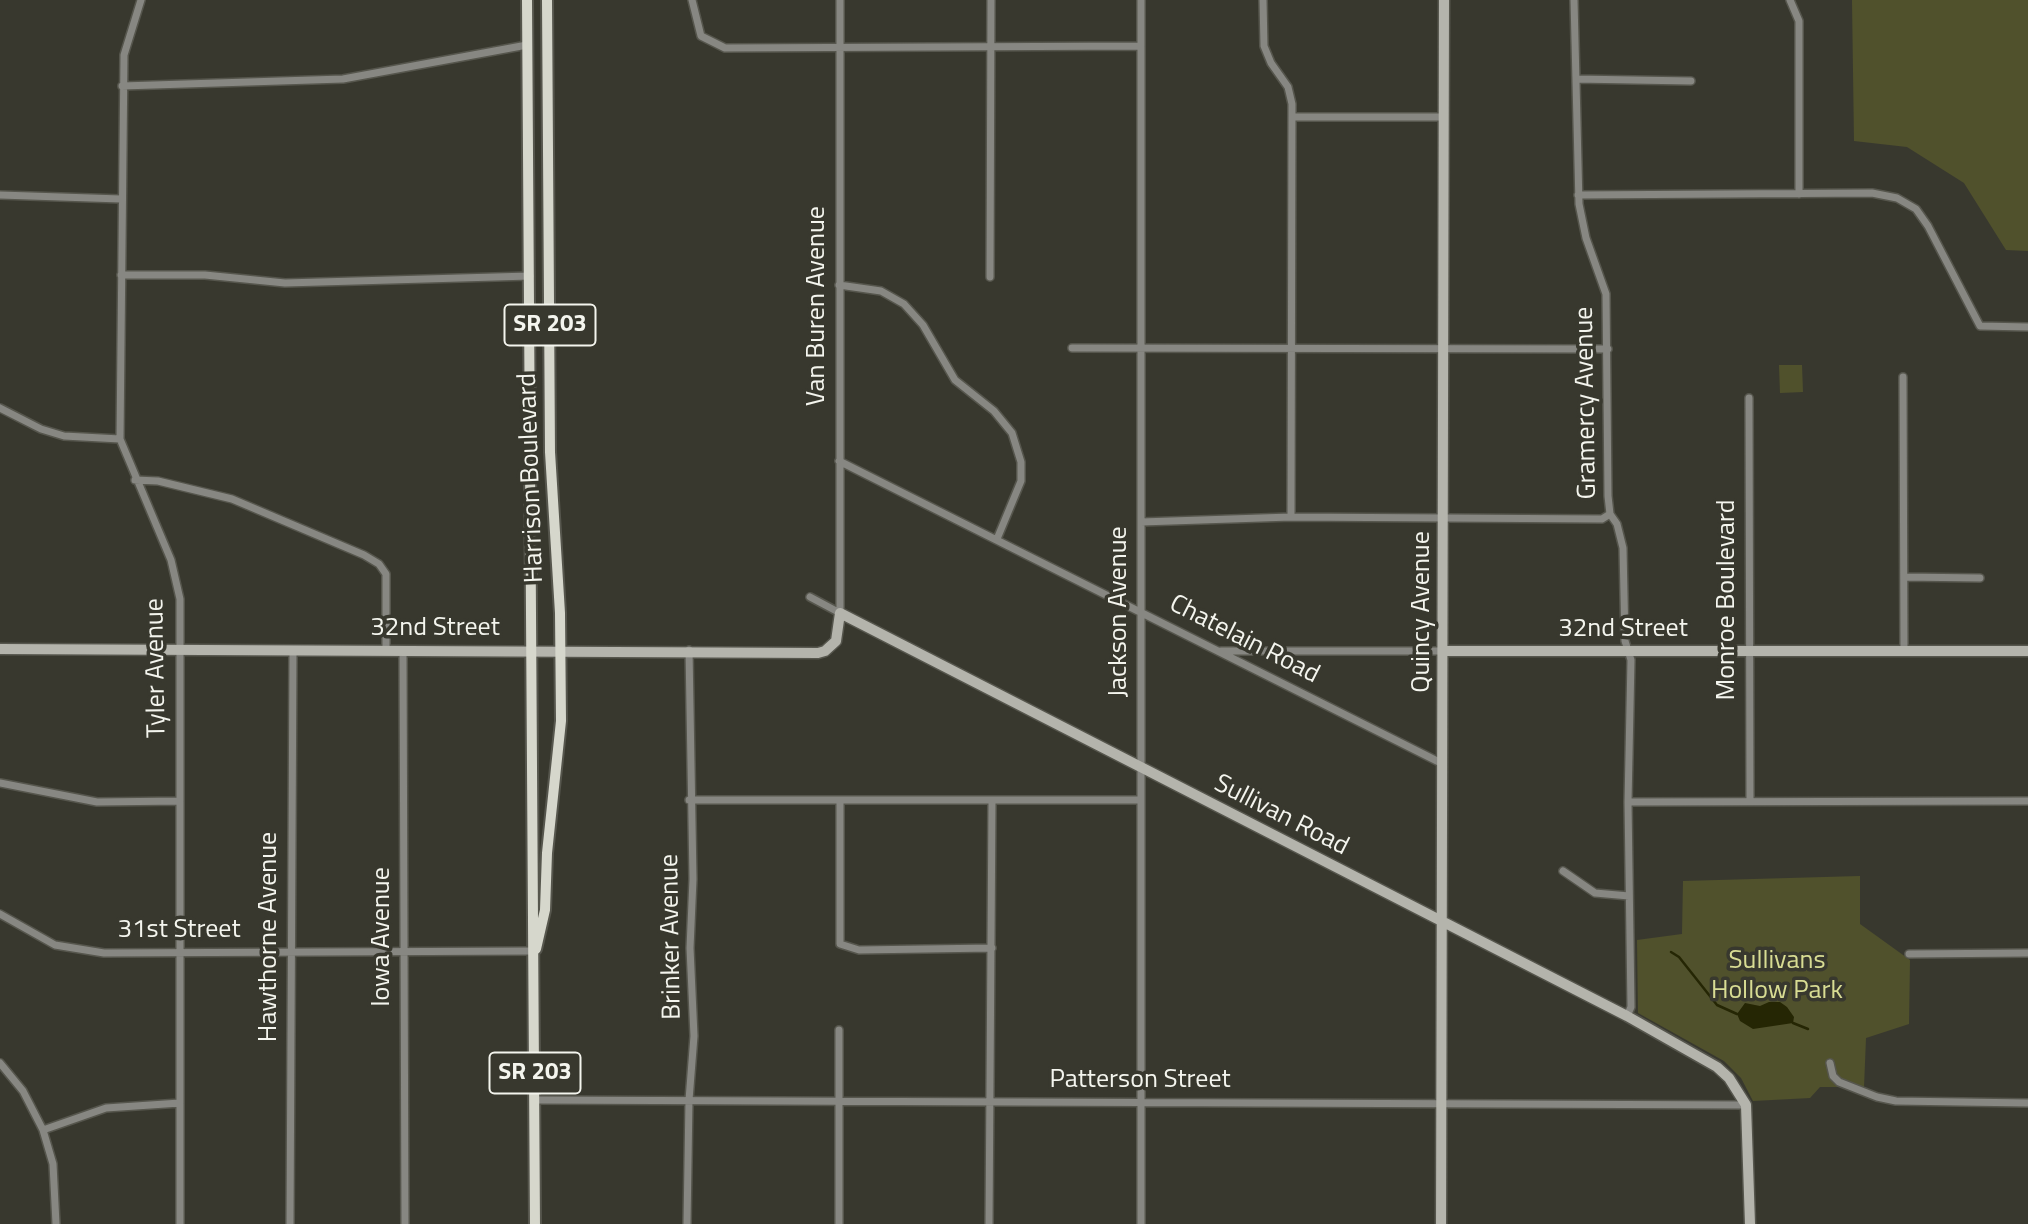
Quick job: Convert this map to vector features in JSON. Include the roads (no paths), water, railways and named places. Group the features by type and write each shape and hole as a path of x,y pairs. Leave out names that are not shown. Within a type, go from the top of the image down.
{"main road":[{"name":"Harrison Boulevard","path":"527,0 535,1224"},
{"name":"Harrison Boulevard","path":"535,951 545,909 547,853 560,735 561,650 550,452 547,0"}],"street":[{"name":"Tyler Avenue","path":"141,0 124,55 122,86 120,439 135,480 171,560 180,600 180,1224"},
{"path":"692,0 701,36 707,42 725,48 1141,46"},
{"name":"Van Buren Avenue","path":"840,0 840,613"},
{"path":"990,277 991,0"},
{"name":"Jackson Avenue","path":"1141,0 1141,1224"},
{"path":"1264,0 1264,46 1271,63 1288,87 1292,117 1291,517"},
{"name":"Quincy Avenue","path":"1441,1224 1445,651 1444,0"},
{"name":"Gramercy Avenue","path":"1574,0 1578,195 1586,238 1606,294 1610,514 1617,524 1623,548 1625,641 1631,660 1628,802 1631,1007 1627,1016"},
{"path":"1790,0 1799,21 1799,194"},
{"path":"122,86 343,79 527,45"},
{"path":"1576,79 1691,81"},
{"path":"1292,117 1444,117"},
{"path":"0,195 121,199"},
{"path":"1578,195 1886,195 1916,209 1928,226 1980,327 2028,327"},
{"path":"121,275 205,275 285,283 530,276"},
{"path":"839,285 881,291 904,304 923,325 956,380 994,411 1012,433 1021,462 1021,481 997,539"},
{"path":"1072,348 1608,349"},
{"path":"1903,377 1904,651"},
{"name":"Monroe Boulevard","path":"1749,398 1750,802"},
{"path":"0,408 41,429 64,436 120,439"},
{"name":"Chatelain Road","path":"839,461 1443,764"},
{"path":"135,480 158,481 232,499 379,564 386,574 386,650"},
{"path":"1141,522 1291,517 1602,519 1610,514"},
{"path":"1904,577 1980,578"},
{"name":"Sullivan Road","path":"810,597 1627,1016 1702,1057 1729,1078 1746,1105"},
{"name":"32nd Street","path":"0,649 825,651 836,641 840,613"},
{"name":"Iowa Avenue","path":"403,650 405,1224"},
{"name":"Brinker Avenue","path":"687,1224 689,1100 694,1037 690,948 692,878 689,650"},
{"name":"Hawthorne Avenue","path":"290,1224 293,651"},
{"name":"32nd Street","path":"1217,651 2028,651"},
{"path":"0,783 97,802 180,801"},
{"path":"690,800 1141,800"},
{"path":"840,800 840,944 859,950 992,948"},
{"path":"989,1224 992,801"},
{"path":"1628,802 2028,801"},
{"path":"1563,871 1595,893 1629,896"},
{"name":"31st Street","path":"0,914 55,945 76,951 535,951"},
{"path":"1909,954 2028,953"},
{"path":"839,1030 839,1224"},
{"path":"0,1063 23,1091 43,1130 53,1164 56,1224"},
{"path":"1830,1063 1833,1076 1846,1087 1887,1099 2028,1103"},
{"name":"Patterson Street","path":"535,1100 1746,1105"},
{"path":"43,1130 106,1108 180,1103"},
{"path":"1746,1105 1750,1224"}],"waterway":[{"path":"1671,952 1679,957 1717,1005 1737,1014"},
{"path":"1793,1023 1808,1029"}],"park label":[{"name":"Sullivans Hollow Park","path":"1777,976"}]}
